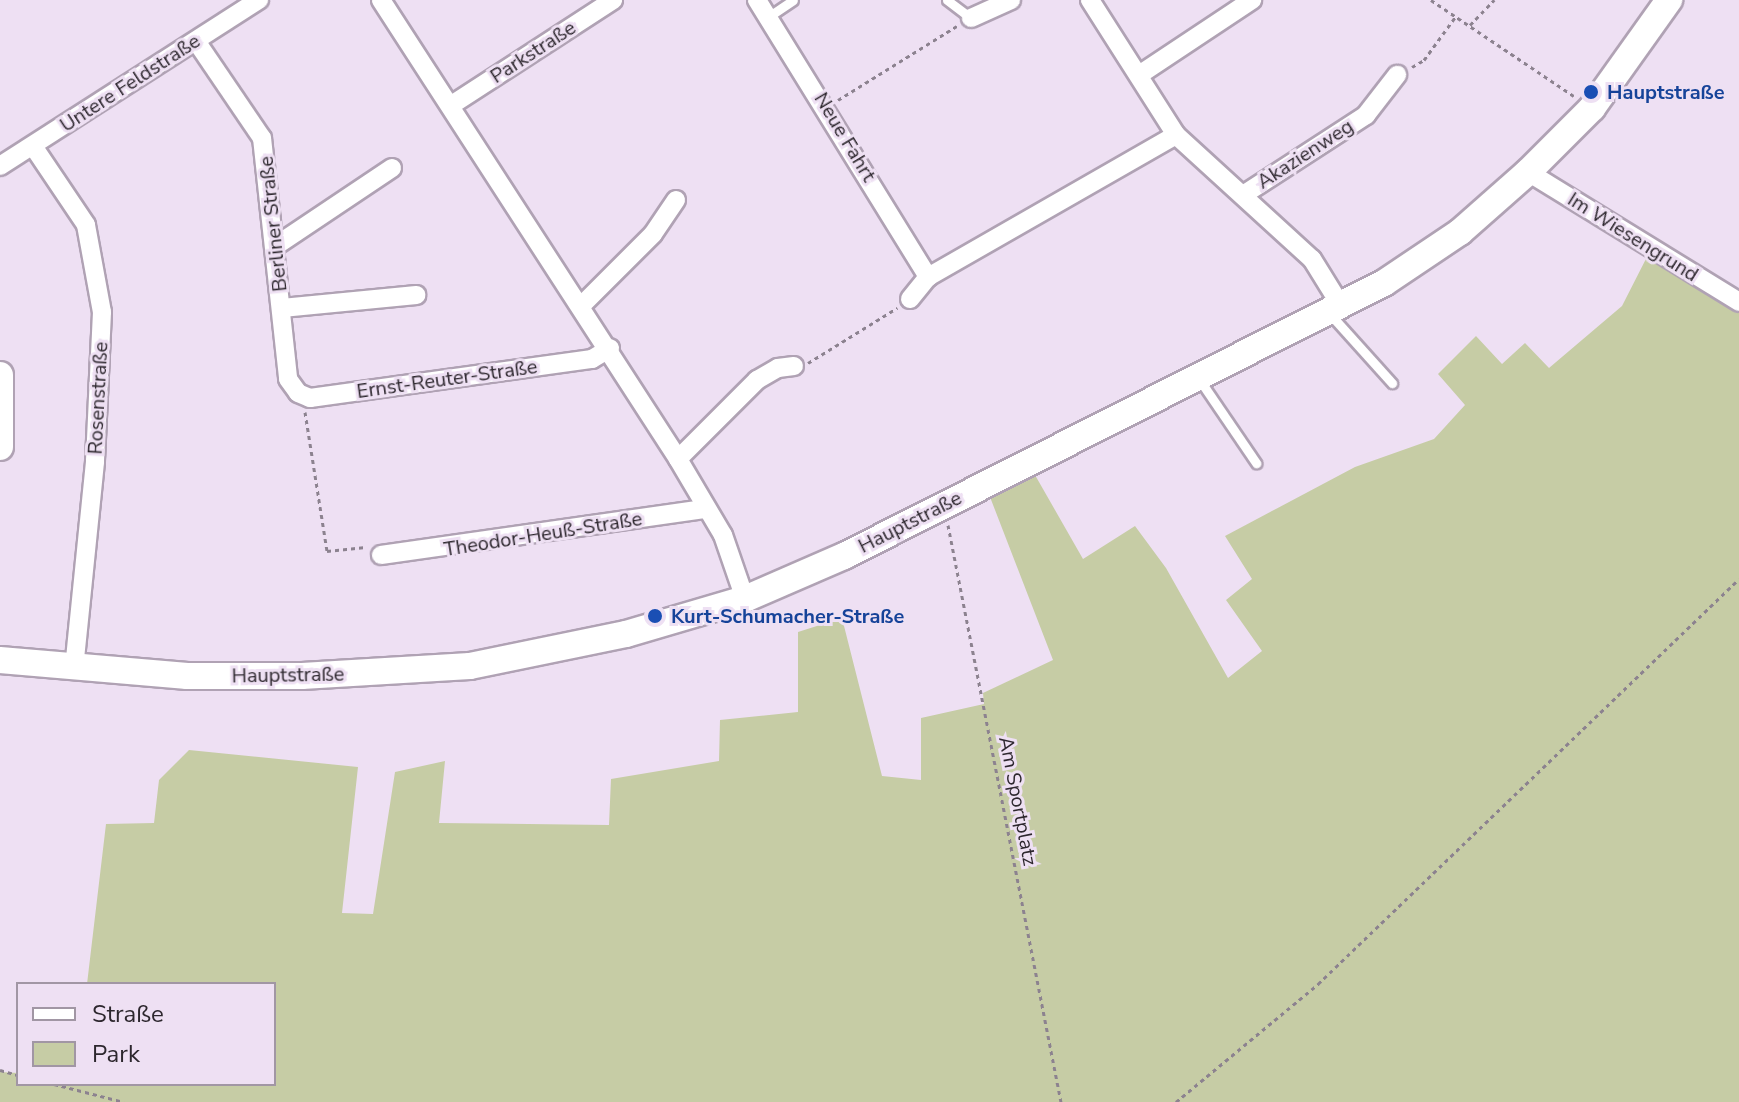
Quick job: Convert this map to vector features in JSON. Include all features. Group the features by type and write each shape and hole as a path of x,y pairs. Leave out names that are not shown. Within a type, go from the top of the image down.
{"street":[{"name":"Untere Feldstraße","path":"0,166 259,0"},
{"path":"381,0 453,104 678,459 723,535 745,599"},
{"name":"Parkstraße","path":"453,104 613,0"},
{"name":"Neue Fahrt","path":"757,0 828,107 928,277"},
{"path":"971,18 1011,0"},
{"path":"1090,0 1176,135 1312,259 1335,309"},
{"path":"1139,75 1252,0"},
{"name":"Hauptstraße","path":"0,660 187,676 302,676 470,666 626,634 745,599 944,505 1335,309 1460,232 1528,172 1592,108 1669,0"},
{"name":"Berliner Straße","path":"196,41 262,138 288,379 298,393 310,398"},
{"name":"Akazienweg","path":"1243,195 1366,115 1397,75"},
{"path":"910,299 928,277 1176,135"},
{"name":"Rosenstraße","path":"33,146 86,225 102,312 95,462 74,667"},
{"path":"274,247 392,168"},
{"name":"Im Wiesengrund","path":"1528,172 1739,302"},
{"path":"582,305 653,234 676,200"},
{"path":"282,308 416,295"},
{"name":"Ernst-Reuter-Straße","path":"310,398 592,359 610,348"},
{"path":"678,459 757,380 778,368 794,366"},
{"path":"0,375 0,447"},
{"name":"Theodor-Heuß-Straße","path":"381,555 706,509"}],"lane":[{"path":"768,17 793,0"},
{"path":"947,0 971,18"},
{"path":"1335,309 1392,383"},
{"path":"1198,376 1256,463"}],"path":[{"path":"1431,0 1592,108"},
{"path":"1470,25 1494,0"},
{"path":"1397,75 1424,60 1456,16"},
{"path":"828,107 971,18"},
{"path":"794,366 810,363 910,299"},
{"path":"310,398 304,411 327,551 364,546 381,555"},
{"name":"Am Sportplatz","path":"944,505 1061,1102"},
{"path":"1176,1102 1318,984 1739,579"},
{"path":"62,1086 124,1102"}],"green space":[{"path":"1651,249 1739,302 1739,1102 0,1102 0,1072 16,1073 16,1086 276,1086 276,982 87,982 106,824 154,823 159,780 189,750 358,767 342,913 373,914 395,772 445,761 439,823 609,825 611,779 719,761 720,720 798,712 798,632 842,618 882,776 921,780 921,718 984,704 983,693 1053,660 990,497 1035,475 1083,559 1135,526 1166,568 1228,678 1262,651 1226,600 1252,579 1225,536 1355,467 1434,439 1465,405 1438,374 1476,336 1502,364 1525,343 1549,368 1622,306"}],"place":[{"name":"Hauptstraße","path":"1591,92"},
{"name":"Kurt-Schumacher-Straße","path":"655,616"}]}
